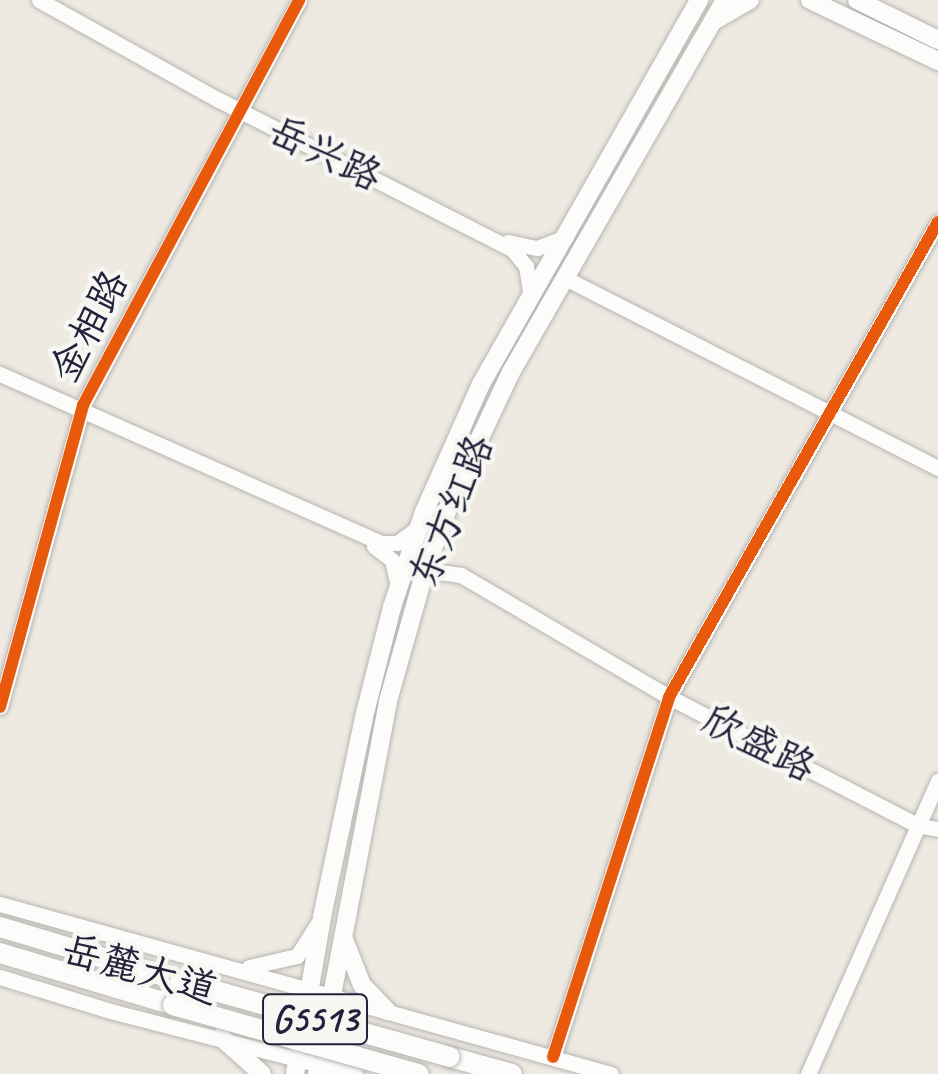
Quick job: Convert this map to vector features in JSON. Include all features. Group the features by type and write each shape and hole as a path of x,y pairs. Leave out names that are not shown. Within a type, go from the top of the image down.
{"highway":[{"name":"岳麓大道","path":"0,927 512,1074"},
{"name":"岳麓大道","path":"0,954 418,1074"}],"main road":[{"name":"东方红路","path":"318,1068 384,718 425,570 492,408 725,0"},
{"path":"713,23 750,0"},
{"path":"810,0 938,62"},
{"path":"857,0 938,40"},
{"name":"东方红路","path":"297,1065 322,916 364,717 398,586 419,527 467,412 697,2"},
{"path":"343,937 362,986 387,1011"},
{"path":"221,1037 262,1074"}],"street":[{"name":"岳兴路","path":"39,0 512,249 526,266 531,297"},
{"name":"岳兴路","path":"48,0 240,108 514,244 537,248 566,237"},
{"name":"金相路","path":"0,686 78,409 296,0"},
{"path":"554,1057 669,696 938,222"},
{"path":"565,278 938,468"},
{"path":"0,377 382,544 397,542 419,527"},
{"name":"金相路","path":"0,706 78,409"},
{"path":"78,409 382,550 396,567 398,586"},
{"name":"欣盛路","path":"425,570 461,575 669,696 917,825 938,830"},
{"path":"808,1074 938,780"},
{"path":"0,904 611,1074"},
{"path":"232,968 263,967 297,956 322,916"},
{"path":"0,977 114,1012 221,1037 297,1065 355,1074"}],"cycle path":[{"path":"0,707 83,405 299,0"},
{"path":"553,1057 669,697 938,222"}]}
